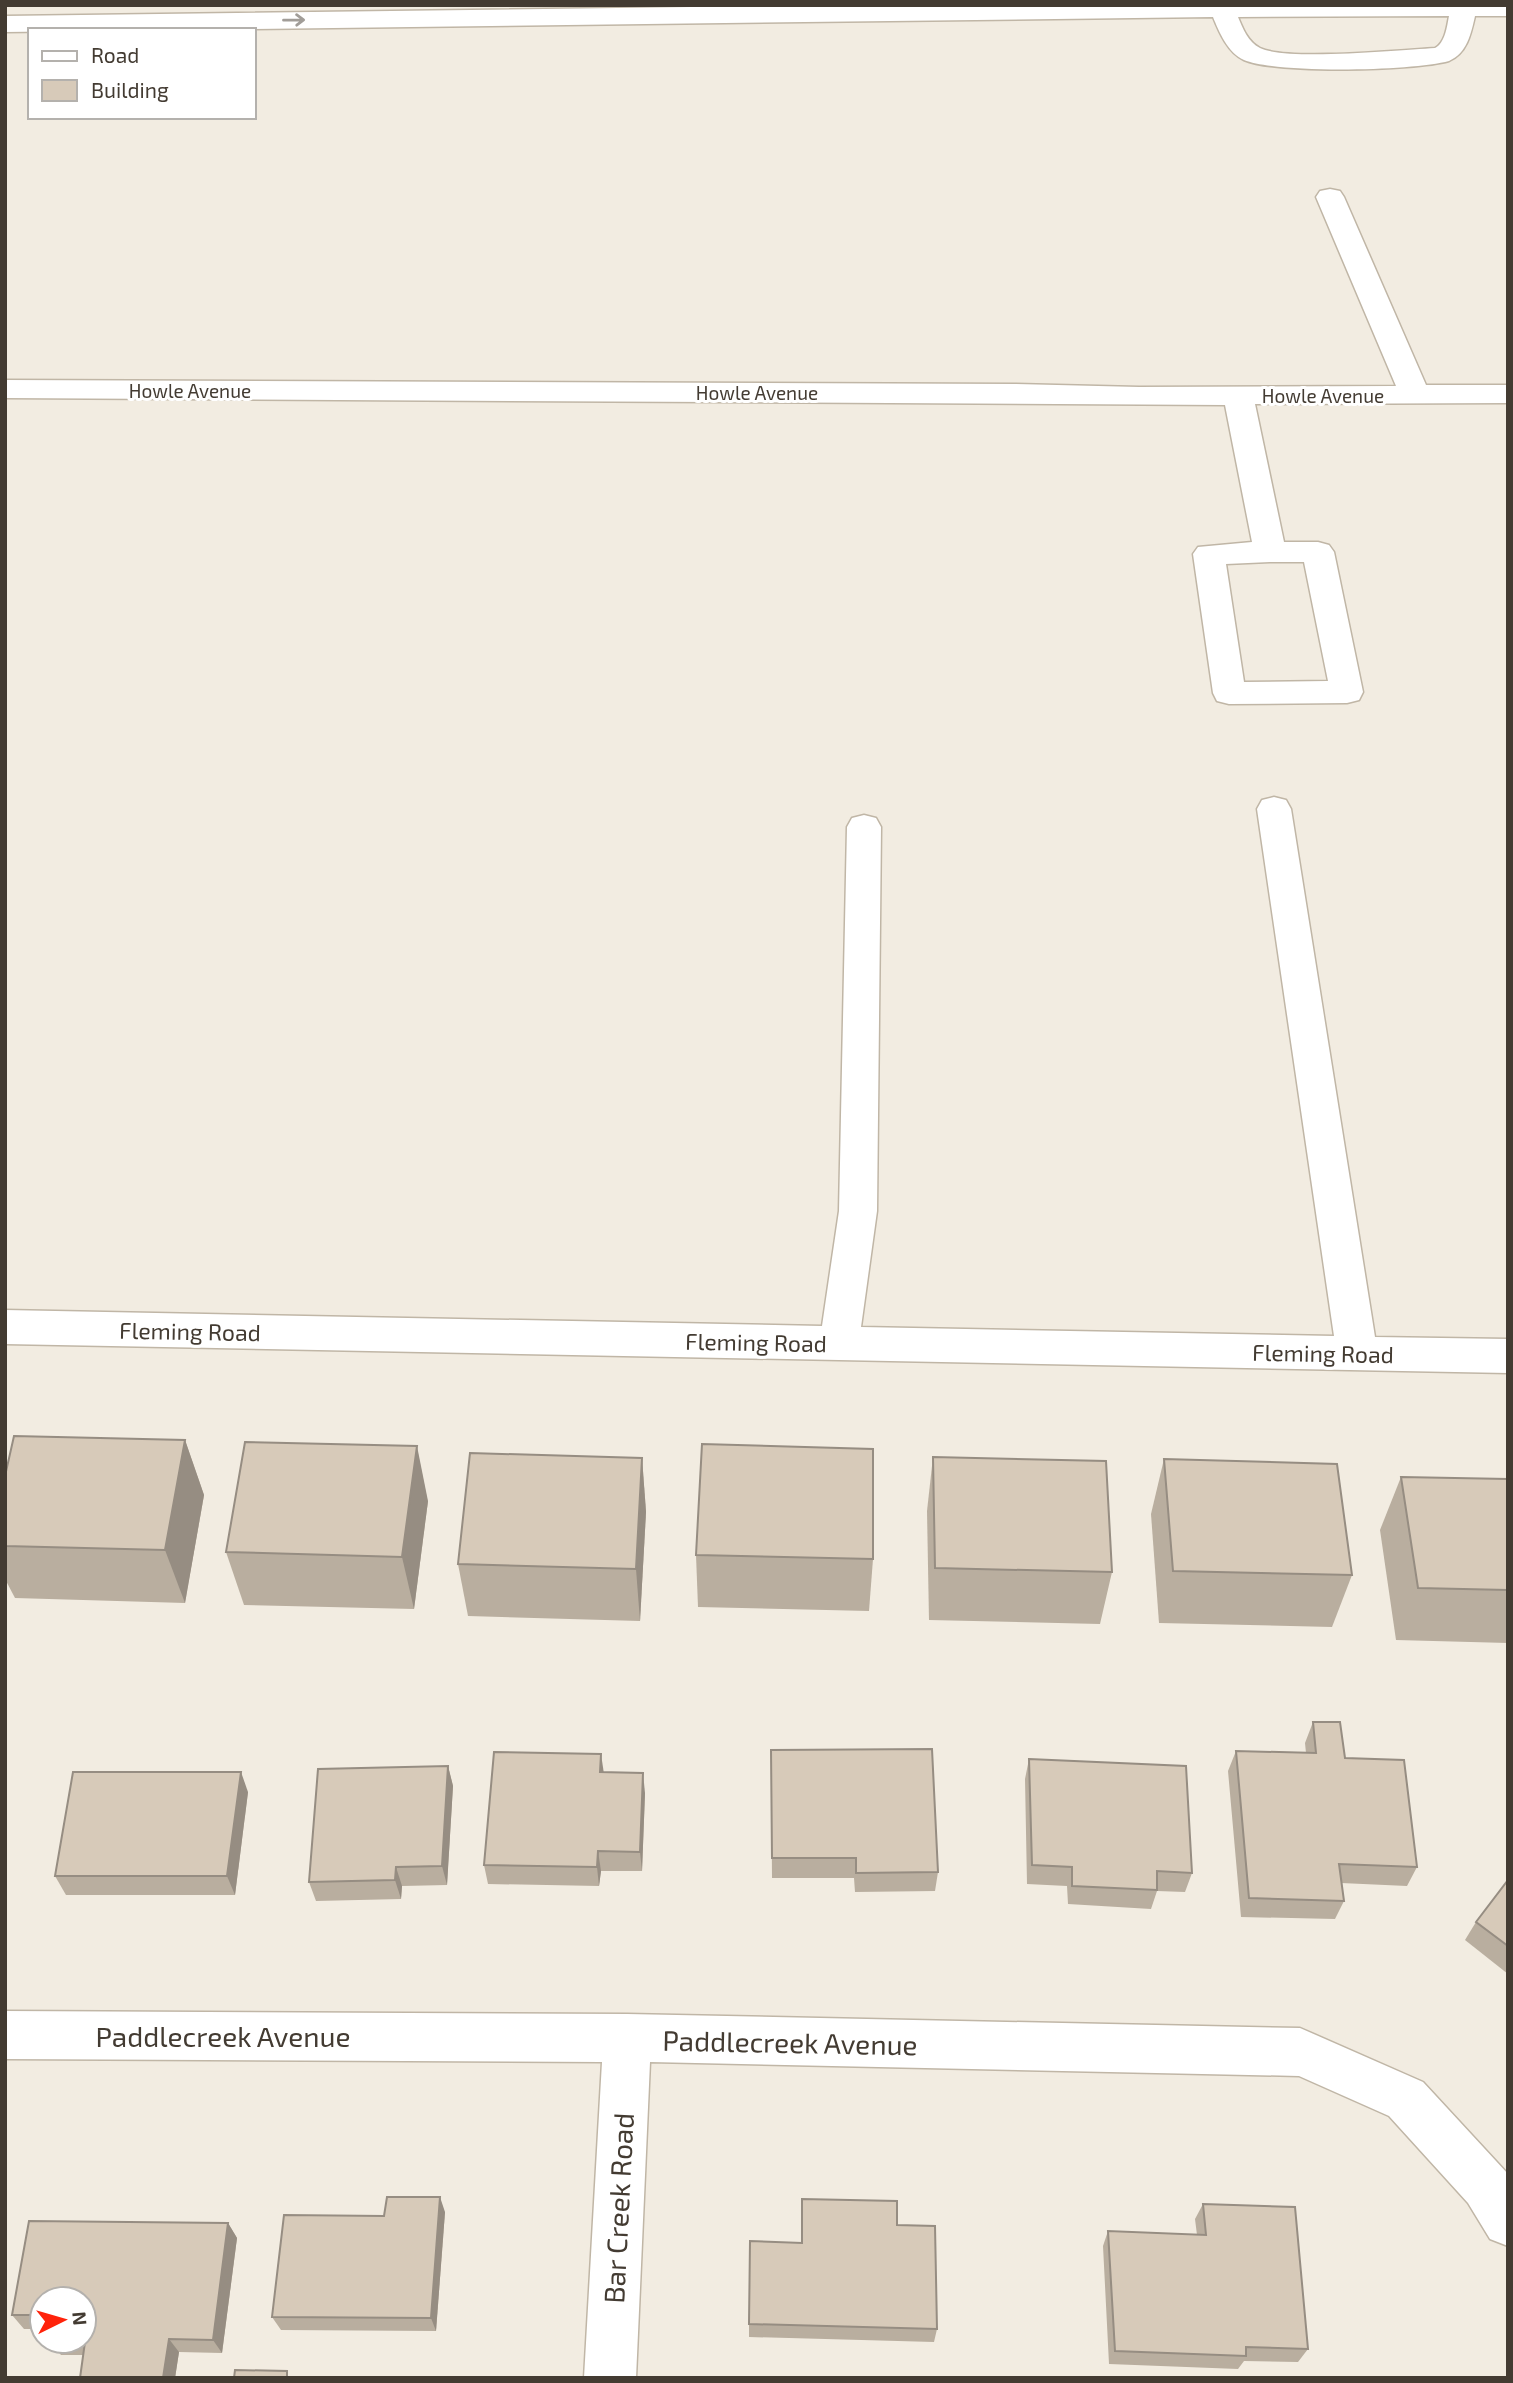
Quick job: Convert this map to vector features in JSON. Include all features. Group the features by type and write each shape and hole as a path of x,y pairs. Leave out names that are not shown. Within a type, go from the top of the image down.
{"street":[{"path":"5,6 43,5"},
{"path":"1222,8 1234,36 1249,53 1265,59 1293,60 1440,56 1450,51 1465,7"},
{"path":"5,24 703,10 1508,8"},
{"path":"1330,197 1415,395"},
{"name":"Howle Avenue","path":"5,389 1238,396 1508,394"},
{"path":"1238,396 1270,552"},
{"path":"1270,552 1318,552 1347,692 1229,693 1209,554 1270,552"},
{"path":"1274,809 1357,1353"},
{"path":"839,1344 858,1210 864,827"},
{"name":"Fleming Road","path":"5,1327 1508,1356"},
{"name":"Paddlecreek Avenue","path":"5,2035 627,2038 1300,2052 1406,2099 1486,2185 1508,2221"},
{"name":"Bar Creek Road","path":"610,2378 627,2038"}],"building":[{"path":"14,1436 185,1440 165,1550 5,1546 5,1476"},
{"path":"245,1442 417,1446 402,1557 226,1552"},
{"path":"702,1444 873,1449 873,1559 696,1555"},
{"path":"470,1453 642,1458 636,1569 458,1564"},
{"path":"933,1457 1106,1461 1112,1572 935,1568"},
{"path":"1164,1459 1337,1464 1352,1575 1173,1571"},
{"path":"1401,1477 1508,1479 1508,1590 1418,1588"},
{"path":"1313,1722 1340,1722 1345,1758 1404,1760 1417,1867 1339,1864 1344,1901 1249,1898 1236,1751 1316,1753"},
{"path":"932,1749 938,1872 856,1873 856,1858 772,1858 771,1750"},
{"path":"494,1752 601,1754 600,1772 643,1773 640,1852 598,1851 597,1867 484,1865"},
{"path":"1029,1759 1186,1766 1192,1873 1157,1871 1157,1890 1072,1886 1072,1867 1032,1865"},
{"path":"448,1766 442,1866 396,1867 395,1880 309,1882 318,1769"},
{"path":"73,1772 241,1772 227,1876 55,1876"},
{"path":"1508,1880 1508,1946 1476,1922"},
{"path":"387,2197 440,2197 431,2318 272,2317 284,2215 384,2216"},
{"path":"802,2199 897,2201 897,2225 935,2226 937,2329 749,2324 750,2241 802,2243"},
{"path":"1203,2204 1295,2207 1308,2349 1246,2347 1246,2356 1115,2351 1108,2231 1206,2235"},
{"path":"29,2221 228,2223 213,2340 169,2339 163,2378 80,2378 83,2355 98,2355 98,2285 28,2285 28,2315 12,2315"},
{"path":"235,2370 287,2371 287,2378 234,2378"}]}
